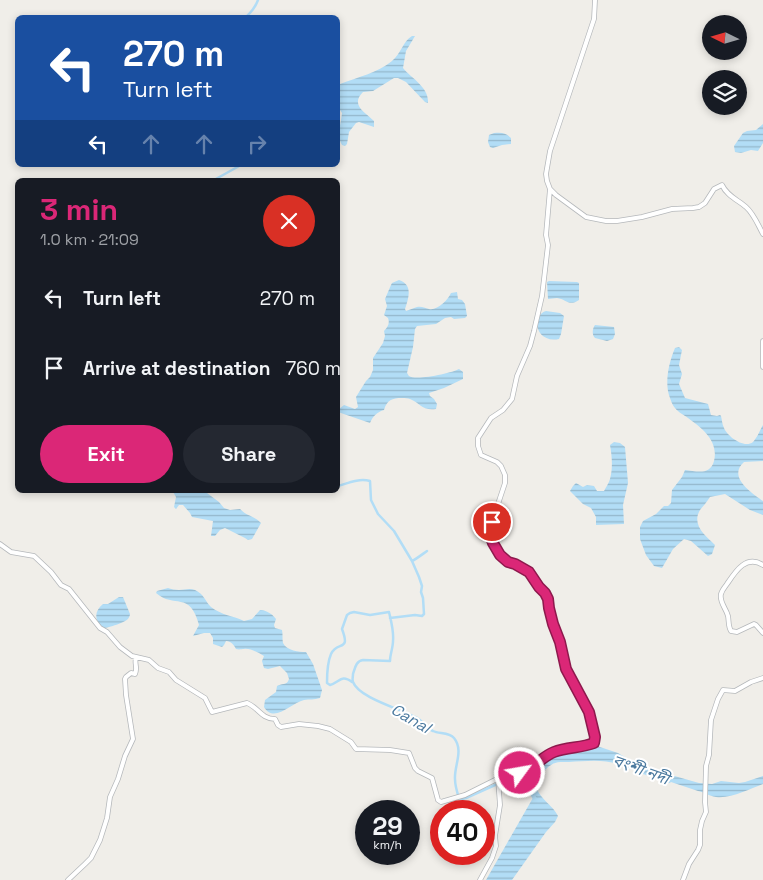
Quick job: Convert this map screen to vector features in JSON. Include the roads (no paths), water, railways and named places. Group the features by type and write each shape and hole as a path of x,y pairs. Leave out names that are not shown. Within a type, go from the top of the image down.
{"street":[{"path":"595,0 594,19 550,151 546,174 550,189 586,217 617,221 672,209 699,207 705,203 714,188 722,185 727,193 753,215 763,234"},
{"path":"0,544 11,552 34,556 52,572 61,585 72,592 100,628 107,632 126,652 136,658 149,660 158,668 169,672 176,680 206,698 212,712 247,703 251,704 264,717 275,719 281,727 299,724 318,726 330,729 351,742 356,749 390,750 410,753 415,768 432,778 438,800 441,802 465,795 498,778 529,770 553,752 594,743 595,737 589,712 566,669 545,593 529,572 508,562 500,555 493,543 491,537 492,522 505,483 505,475 497,462 481,454 478,446 478,438 489,420 512,399 517,376 530,346 542,296 548,244 546,235 550,189"},
{"path":"763,341 763,367"},
{"path":"763,565 749,562 740,567 734,573 720,597 731,631 738,632 754,624 763,633"},
{"path":"68,880 91,858 100,840 107,818 110,797 133,739 125,679 131,673 135,674 137,669 136,658"},
{"path":"683,880 689,864 700,845 700,830 706,812 706,766 710,755 711,720 722,692 725,690 732,692 738,690 751,682 763,678"},
{"path":"480,880 496,846 495,836 500,805 498,778"}],"water":[{"path":"415,36 406,51 403,68 426,92 428,103 406,82 398,78 394,78 373,91 363,92 359,97 358,105 374,121 374,127 359,122 356,123 349,132 347,144 345,146 342,145 340,141 342,113 340,110 340,84 386,65 395,58 409,38"},
{"path":"763,124 763,143 758,151 735,152 734,146 743,133 756,130"},
{"path":"494,133 507,135 511,138 511,144 490,147 488,142 489,135"},
{"path":"399,280 407,285 409,293 406,311 416,307 432,309 439,307 451,293 457,292 458,299 462,300 465,304 467,316 454,319 451,317 445,318 436,324 417,326 407,373 409,376 419,378 459,369 463,372 463,379 429,393 437,404 436,409 424,408 408,398 395,398 388,402 384,410 372,418 370,423 340,413 340,408 344,405 355,409 358,407 356,397 370,377 373,370 373,358 383,343 384,331 389,323 388,318 384,315 387,306 385,299 392,283"},
{"path":"547,282 579,283 579,300 570,303 557,298 548,299"},
{"path":"546,311 560,313 564,316 559,339 545,337 538,329 538,318"},
{"path":"595,325 614,327 615,334 613,339 607,341 595,338 593,328"},
{"path":"679,347 682,350 679,365 682,374 679,384 685,398 708,404 711,415 720,415 726,431 732,438 741,443 749,444 753,442 763,425 763,461 744,462 739,468 738,473 743,484 763,501 763,515 750,510 725,494 710,497 700,510 697,521 704,534 715,545 712,554 708,556 691,541 684,539 673,549 662,568 654,566 646,555 640,539 640,527 643,521 671,503 672,490 685,470 706,471 712,466 715,454 712,441 708,436 699,426 676,409 670,398 667,386 668,373 675,348"},
{"path":"614,442 620,443 625,447 628,483 623,505 624,524 596,525 596,517 591,508 583,504 570,491 576,483 583,487 587,485 594,486 597,491 604,491 611,475 610,445"},
{"path":"174,493 207,493 224,508 230,510 240,509 261,523 252,539 248,540 225,528 220,530 215,536 211,536 213,521 192,517 183,505 179,505 176,509 174,507 176,497"},
{"path":"168,588 195,590 215,610 244,621 252,619 260,610 271,614 276,619 275,628 282,630 285,646 300,652 306,652 313,664 322,690 320,698 304,700 278,713 268,712 264,707 265,700 276,692 277,686 288,681 287,673 280,666 264,668 262,661 264,656 254,651 236,649 228,641 222,647 213,644 213,638 210,633 193,636 199,625 191,607 181,602 163,598 156,593"},
{"path":"119,597 123,597 130,614 128,619 103,628 96,616 98,610 103,604 108,604"},
{"path":"597,746 618,753 650,769 699,783 712,784 721,781 739,783 763,776 763,784 734,795 716,797 612,762 559,762 548,767 539,775 536,781 536,786 541,796 558,816 555,822 512,880 486,880 534,796 530,784 532,774 539,765 549,758 574,749"}],"waterway":[{"path":"248,15 258,0"},
{"path":"218,178 237,167"},
{"path":"340,485 358,480 370,481 371,500 378,514 394,531 419,577 422,586 424,614 422,616 390,618"},
{"path":"412,561 427,551"},
{"name":"Canal","path":"352,682 343,679 330,685 327,683 328,664 331,654 344,644 345,641 342,629 347,615 354,612 370,615 389,612 393,637 390,661 363,660 357,663 353,674 353,682 357,688 372,698 417,718 433,731 454,738 458,748 455,779 459,798 466,798 495,785 534,773"},
{"name":"বংশী নদী","path":"654,776 669,781"},
{"name":"বংশী নদী","path":"531,783 530,790 535,799"}]}
